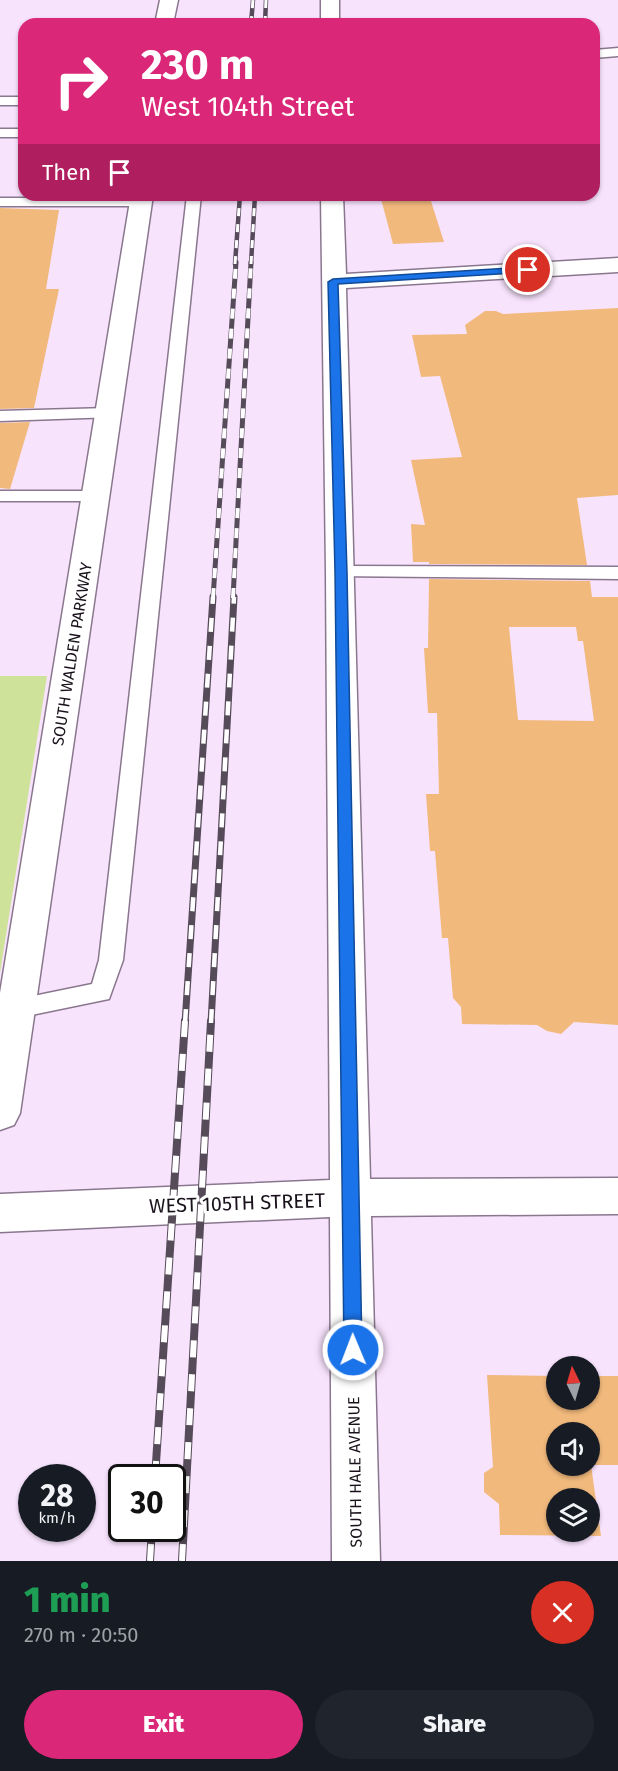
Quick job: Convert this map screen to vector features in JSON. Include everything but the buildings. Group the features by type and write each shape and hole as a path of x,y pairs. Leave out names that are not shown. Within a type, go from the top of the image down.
{"street":[{"path":"165,18 169,0"},
{"path":"330,0 330,18"},
{"name":"SOUTH WALDEN PARKWAY","path":"0,1113 141,201"},
{"name":"SOUTH HALE AVENUE","path":"332,201 341,572 356,1561"},
{"path":"333,282 618,265"},
{"name":"WEST 105TH STREET","path":"0,1213 351,1198 618,1196"}],"lane":[{"path":"600,54 618,52"},
{"path":"0,101 18,101"},
{"path":"0,133 18,134"},
{"path":"0,202 35,201"},
{"path":"17,1008 101,993 111,960 132,740 169,435 193,201"},
{"path":"0,416 108,413"},
{"path":"0,496 96,496"},
{"path":"341,572 618,573"}],"green space":[{"path":"0,676 47,676 0,973"}],"railway":[{"path":"252,18 253,0"},
{"path":"265,18 266,0"},
{"path":"235,264 240,201"},
{"path":"251,264 255,201"},
{"path":"213,598 236,262"},
{"path":"233,598 251,262"},
{"path":"185,1023 213,597"},
{"path":"211,1023 234,597"},
{"path":"156,1464 185,1021"},
{"path":"182,1561 211,1021"},
{"path":"150,1561 151,1542"}],"route":[{"path":"353,1350 341,572 333,282 528,270"}]}
